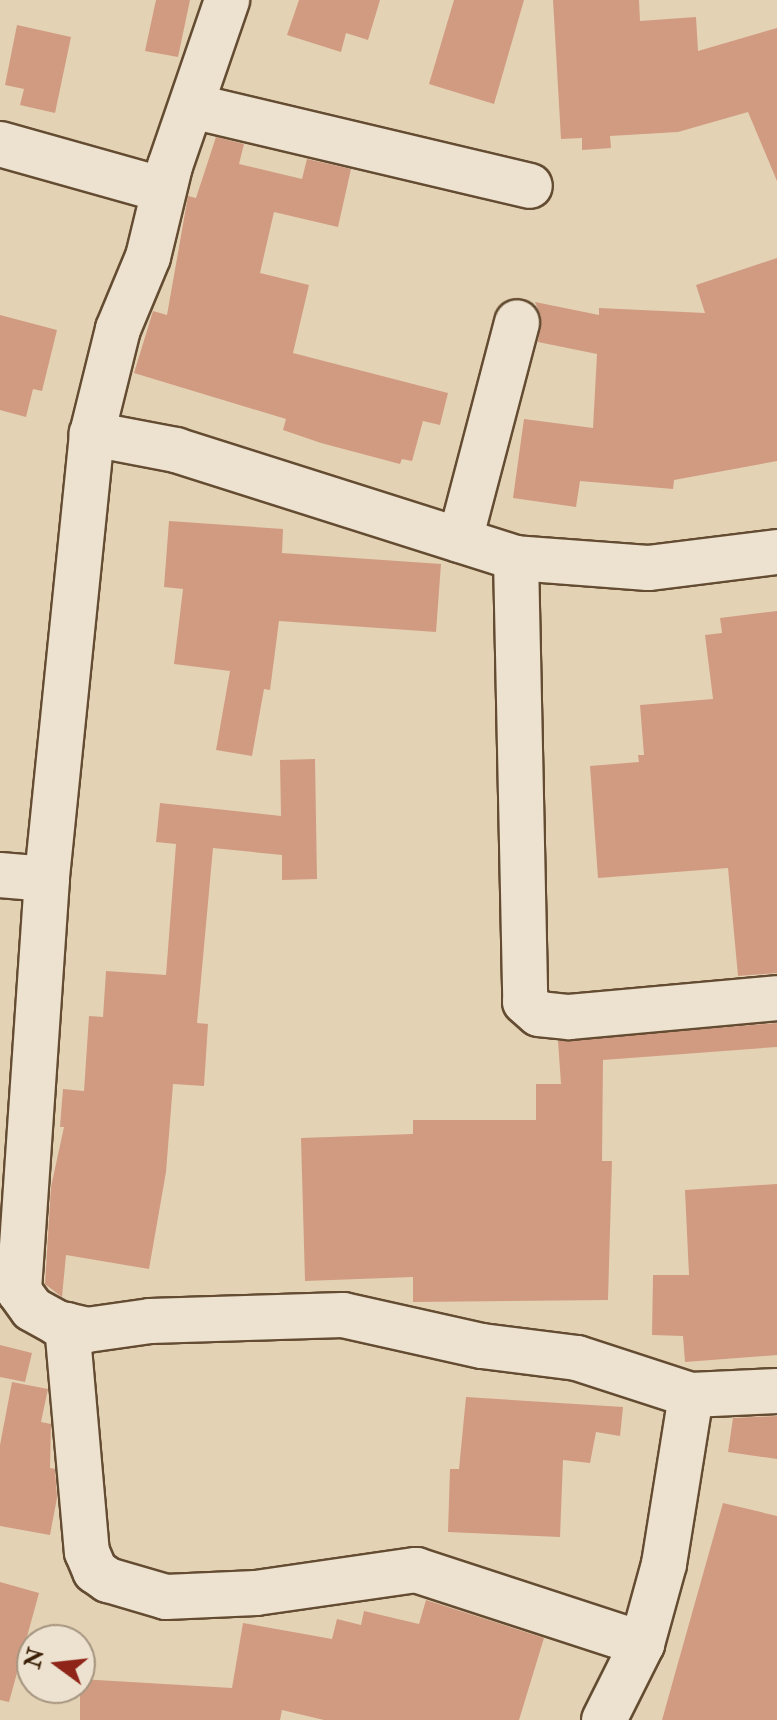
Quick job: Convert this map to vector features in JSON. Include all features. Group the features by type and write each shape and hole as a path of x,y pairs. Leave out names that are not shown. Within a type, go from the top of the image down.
{"street":[{"path":"227,0 164,190 148,257 118,329 92,434 11,1239 19,1291 32,1309 67,1325 87,1330 150,1321 343,1315 482,1346 577,1358 691,1395 777,1391"},
{"path":"192,106 530,186"},
{"path":"0,144 164,190"},
{"path":"460,540 517,322"},
{"path":"92,434 176,450 516,558 648,568 777,552"},
{"path":"516,558 525,1002 539,1014 569,1017 777,998"},
{"path":"0,875 47,879"},
{"path":"67,1325 87,1552 95,1571 108,1580 166,1597 256,1593 416,1570 642,1644"},
{"path":"604,1720 642,1644 664,1564 691,1395"}],"building":[{"path":"156,0 190,0 178,57 145,51"},
{"path":"299,0 380,0 368,40 346,33 341,52 287,35"},
{"path":"454,0 524,0 494,104 429,84"},
{"path":"553,0 639,0 640,21 696,17 698,51 777,28 777,181 748,112 678,132 610,136 611,148 582,150 582,138 561,139"},
{"path":"17,25 71,37 55,113 20,105 24,89 5,85"},
{"path":"216,137 244,144 239,164 302,179 307,159 351,169 338,227 274,212 260,273 309,285 293,353 448,393 440,425 423,421 412,461 402,459 400,464 321,443 283,430 286,419 134,373 153,311 167,315 188,196 196,198"},
{"path":"777,258 777,461 674,480 673,489 580,481 576,507 513,498 524,419 593,428 597,354 538,342 541,316 535,302 599,315 599,308 705,313 696,285"},
{"path":"0,315 57,330 42,391 33,389 26,417 0,410"},
{"path":"169,521 283,529 282,553 441,564 436,632 279,621 270,690 264,689 252,756 216,750 230,671 174,664 183,589 164,587"},
{"path":"777,611 777,973 738,976 728,868 598,878 590,766 639,762 638,755 644,755 640,705 713,699 705,635 722,633 720,618"},
{"path":"315,759 317,879 282,880 282,855 213,848 197,1023 208,1024 204,1086 173,1084 166,1172 149,1269 66,1255 62,1297 45,1284 51,1187 64,1127 60,1127 63,1089 84,1091 89,1016 103,1017 106,971 166,975 176,844 156,842 160,803 281,816 280,760"},
{"path":"777,1023 777,1047 603,1060 602,1161 612,1161 608,1300 413,1302 413,1277 305,1281 301,1138 413,1134 413,1120 536,1120 536,1084 561,1084 558,1041"},
{"path":"777,1184 777,1355 685,1362 683,1336 652,1335 653,1275 689,1275 685,1190"},
{"path":"0,1345 32,1353 25,1382 0,1377"},
{"path":"12,1382 48,1389 41,1422 51,1424 50,1468 55,1469 57,1498 50,1535 0,1526 0,1445"},
{"path":"466,1397 623,1407 620,1436 596,1432 590,1463 563,1460 560,1537 448,1532 450,1469 459,1469"},
{"path":"777,1416 777,1459 728,1452 733,1418"},
{"path":"723,1503 777,1516 777,1720 662,1720"},
{"path":"0,1582 39,1593 30,1624 16,1624 16,1677 9,1702 0,1700"},
{"path":"426,1600 544,1638 519,1720 324,1720 282,1710 280,1720 80,1720 80,1704 96,1704 96,1680 232,1688 243,1623 332,1639 337,1619 361,1625 364,1611 419,1624"}]}
